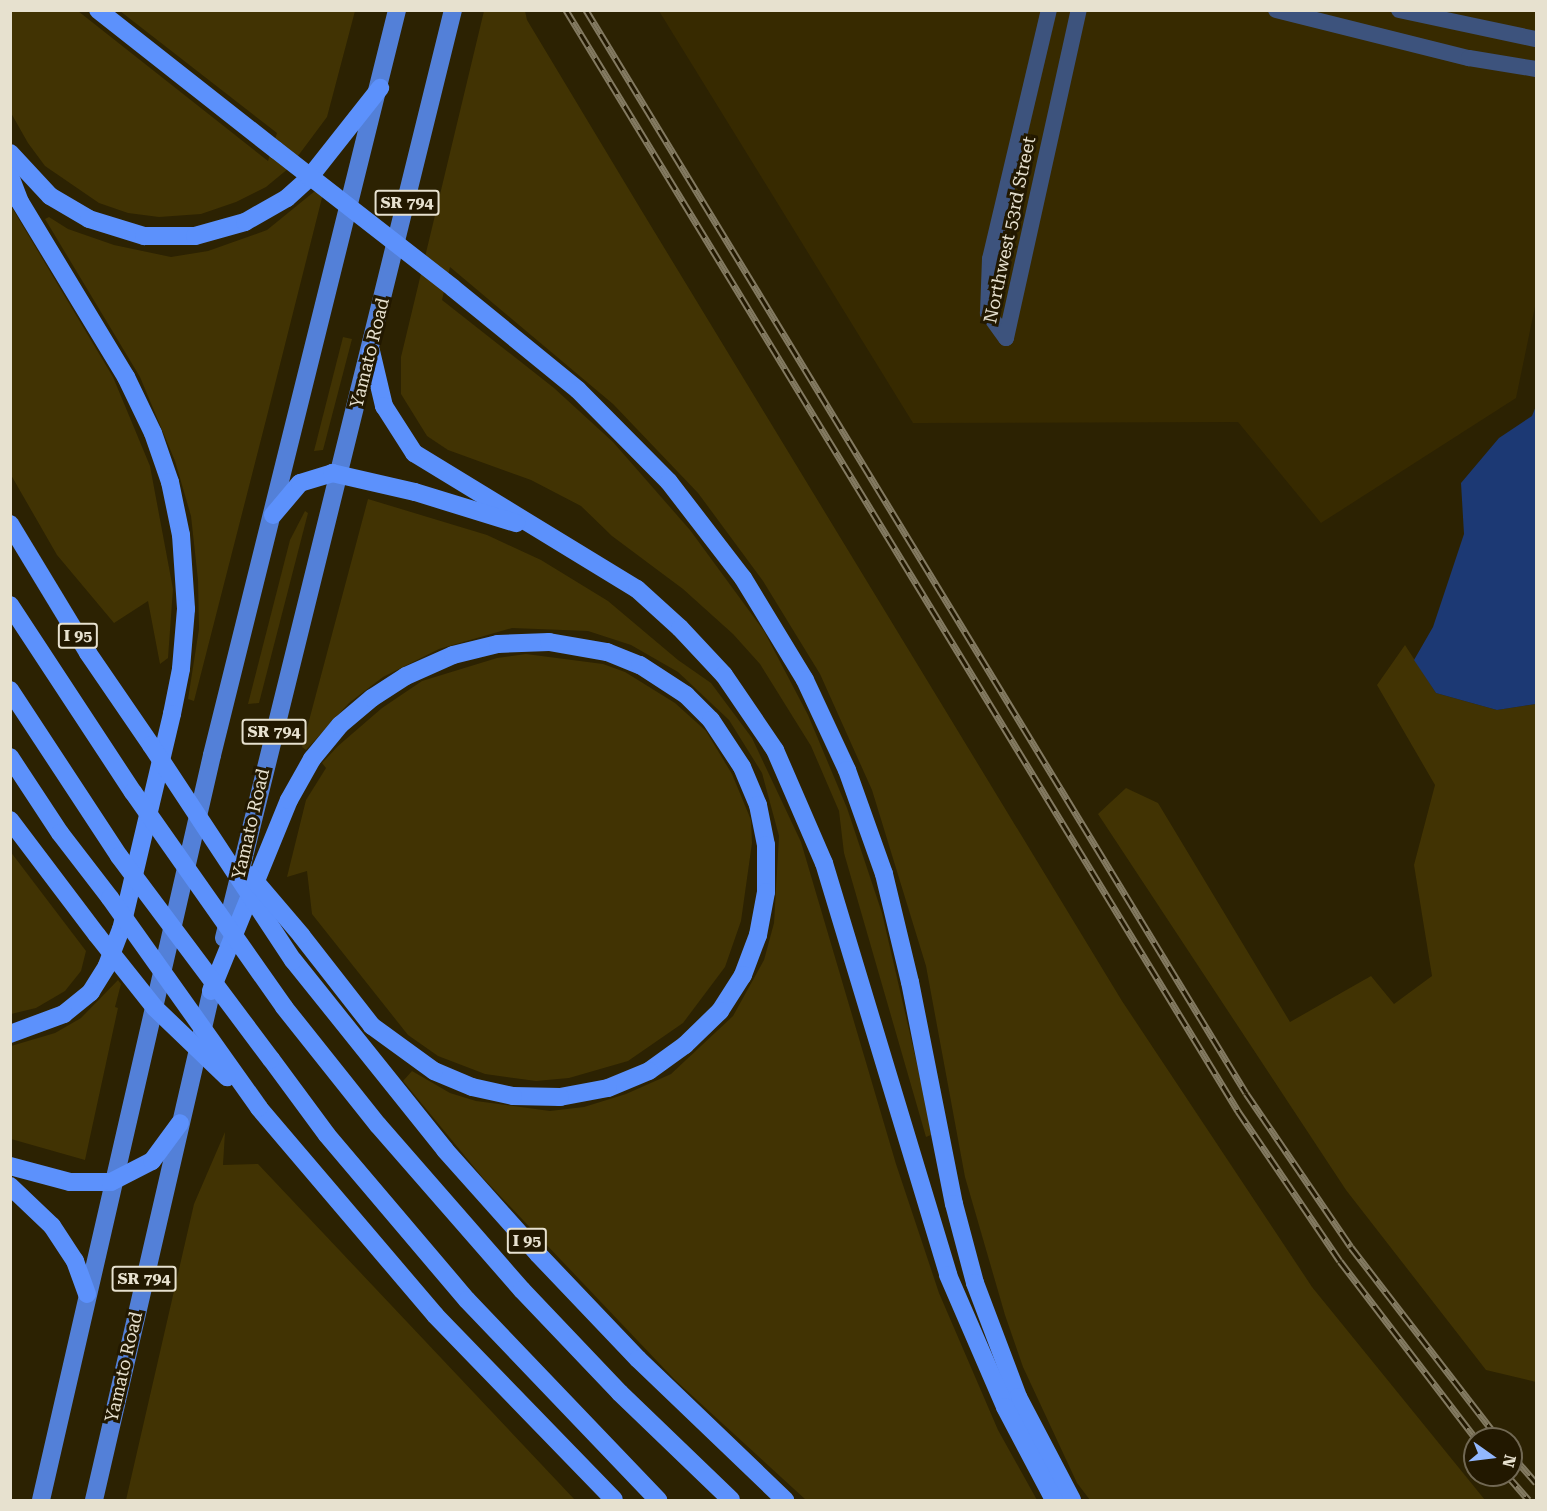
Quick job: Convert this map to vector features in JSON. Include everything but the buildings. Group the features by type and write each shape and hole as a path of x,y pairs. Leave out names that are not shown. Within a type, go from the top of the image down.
{"highway":[{"path":"98,10 453,288 578,390 669,482 743,578 805,680 847,770 884,874 910,982 954,1204 975,1283 1018,1397 1072,1500"},
{"path":"10,153 50,196 89,219 144,236 195,236 245,222 287,198 309,178 380,88"},
{"path":"10,176 20,202 126,377 153,433 181,535 186,609 181,669 172,714 121,929 108,966 91,992 64,1014 10,1034"},
{"path":"371,351 384,406 414,453 614,573 680,628 724,675 775,750 811,827 829,880 948,1275 1005,1407 1054,1500"},
{"path":"273,515 300,483 322,474 339,474 459,505 546,533"},
{"name":"I 95","path":"10,524 88,652 204,821 293,960 438,1142 538,1254 638,1359 785,1500"},
{"path":"10,605 133,792 284,1007 385,1133 522,1290 620,1394 731,1500"},
{"path":"204,821 301,935 372,1026 398,1048 434,1071 472,1087 513,1096 560,1097 608,1088 649,1071 685,1045 720,1011 743,975 758,935 766,892 766,844 758,805 742,767 711,720 686,695 640,665 598,650 549,642 498,644 453,655 406,676 372,698 339,725 312,759 289,800 212,991"},
{"path":"10,690 119,856 327,1135 466,1300 658,1500"},
{"path":"10,757 60,833 110,898 259,1108 435,1315 614,1500"},
{"path":"10,820 97,935 156,1008 259,1108"},
{"path":"10,1166 70,1182 111,1182 152,1161 180,1123"},
{"path":"10,1186 52,1226 75,1262 87,1294"}],"main road":[{"name":"SR 794","path":"41,1500 111,1182 273,515 380,88 397,10"},
{"name":"Yamato Road","path":"94,1500 180,1123 453,10"}],"street":[{"name":"Northwest 53rd Street","path":"1049,10 990,259 988,314 1006,338 1079,10"},
{"path":"1276,10 1469,58 1536,69"},
{"path":"1399,10 1536,39"}],"shaded area":[{"path":"10,11 78,11 268,161 277,133 120,11 355,11 327,117 289,168 266,187 236,202 201,214 159,217 128,213 99,203 45,166 28,143 11,113"},
{"path":"484,11 525,11 527,20 640,208 1122,1001 1312,1287 1463,1473 1463,1487 1474,1487 1485,1500 1090,1500 1077,1483 1023,1367 1005,1315 965,1177 926,966 872,790 820,674 763,581 698,493 613,404 450,267 442,300 554,388 613,442 690,530 764,631 808,715 847,808 882,913 926,1103 931,1135 926,1137 844,853 839,811 811,746 760,664 733,634 683,589 612,536 581,506 531,480 448,450 427,436 401,394 401,357"},
{"path":"659,11 1536,11 1536,302 1516,398 1321,523 1238,422 913,423"},
{"path":"326,182 194,701 188,699 199,629 198,580 191,516 175,461 140,377 45,219 49,217 68,229 114,245 171,257 208,251 267,230"},
{"path":"11,206 113,377 150,466 173,589 168,658 160,664 148,601 114,623 57,555 11,475"},
{"path":"343,337 352,339 323,450 314,451"},
{"path":"368,499 487,535 541,560 608,601 678,660 711,683 752,738 801,842 896,1164 939,1293 998,1430 1037,1500 806,1500 675,1380 483,1178 403,1081 412,1071 450,1093 476,1101 550,1111 584,1107 626,1094 671,1074 733,1016 764,960 774,923 779,836 762,773 729,720 678,672 631,645 588,631 512,628 439,649 383,677 349,703 306,750 302,747"},
{"path":"305,511 308,513 259,703 248,704 290,540"},
{"path":"1405,645 1436,693 1497,710 1536,704 1536,1382 1486,1370 1346,1190 1098,814 1126,788 1158,803 1290,1022 1371,976 1394,1004 1432,976 1414,865 1435,785 1377,685"},
{"path":"526,654 603,664 625,672 675,703 706,731 732,774 751,820 752,843 741,921 725,967 683,1023 628,1061 569,1078 536,1081 485,1074 438,1056 408,1035 312,914 307,871 287,877 306,800 326,768 322,763 338,746 382,708 422,681 497,658"},
{"path":"10,851 86,951 81,971 65,991 36,1008 11,1014"},
{"path":"118,980 121,984 115,1007 118,1008 85,1160 11,1139 11,1046 55,1033 81,1018"},
{"path":"225,1132 223,1165 258,1164 575,1500 126,1500 194,1204"}],"water":[{"path":"1536,406 1536,704 1497,710 1436,693 1414,660 1433,627 1464,534 1461,483 1499,438 1532,416"}],"railway":[{"path":"566,10 1238,1111 1340,1261 1467,1427"},
{"path":"586,10 1246,1093 1351,1247 1490,1427"},
{"path":"1523,1468 1536,1483"},
{"path":"1518,1487 1529,1500"}]}
